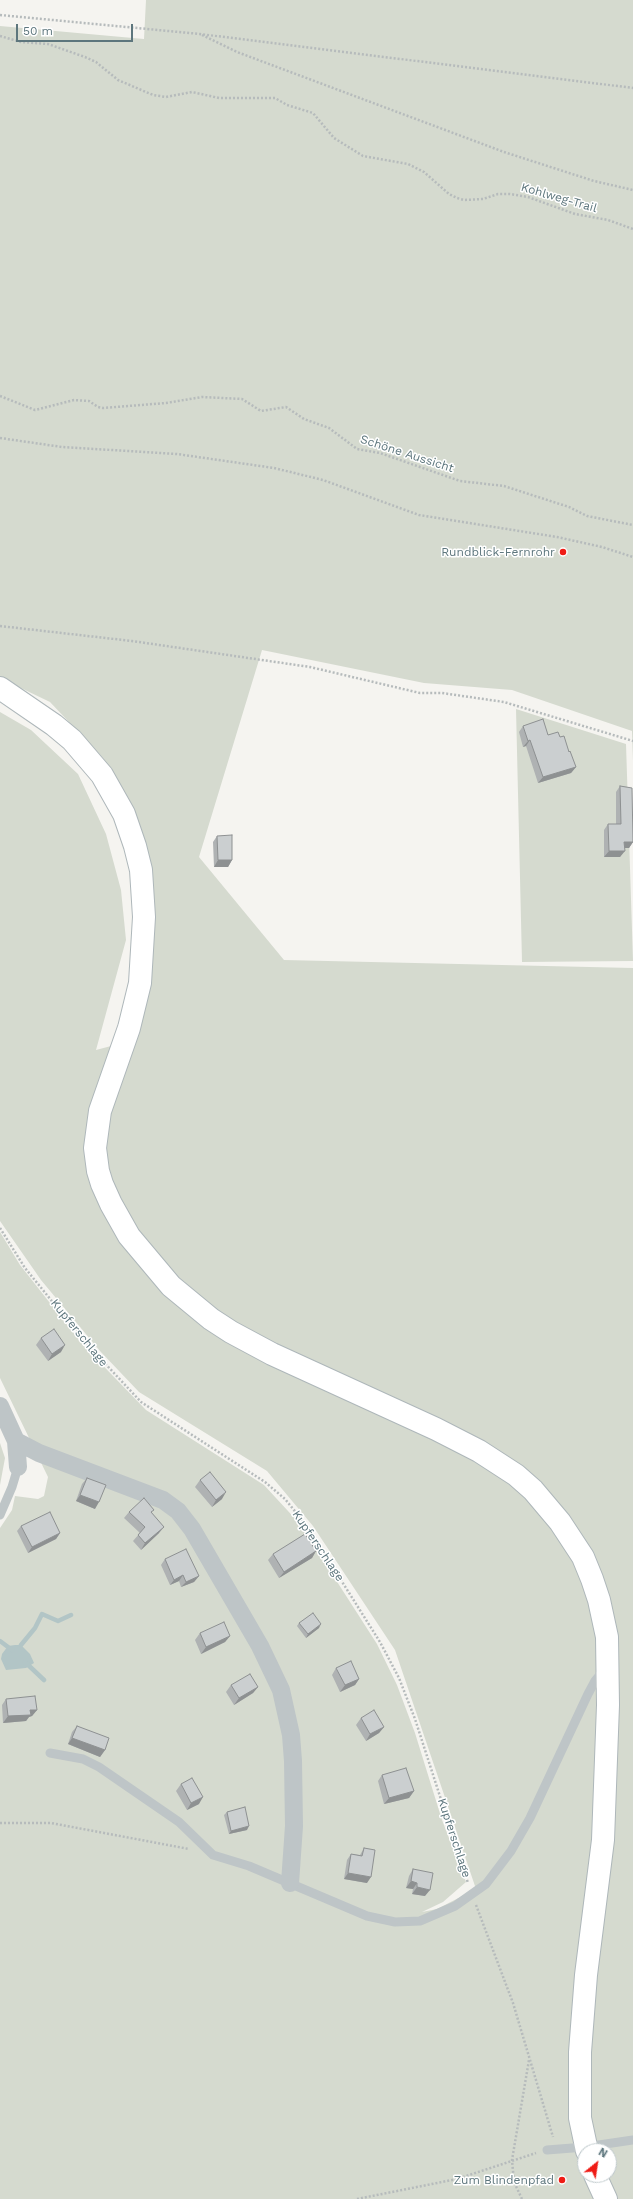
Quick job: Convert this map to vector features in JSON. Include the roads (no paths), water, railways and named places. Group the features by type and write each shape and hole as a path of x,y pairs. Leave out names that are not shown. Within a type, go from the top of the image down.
{"main road":[{"path":"0,688 54,725 72,740 98,770 124,814 138,858 144,917 140,983 129,1028 100,1111 95,1148 98,1171 102,1184 111,1204 129,1236 171,1286 211,1319 231,1332 272,1354 436,1429 479,1451 516,1475 533,1490 560,1522 583,1557 599,1600 607,1637 608,1665 607,1748 602,1840 586,1975 580,2052 580,2118 585,2143"},
{"path":"599,2183 606,2199"}],"street":[{"path":"0,1406 16,1441 18,1467"},
{"path":"16,1441 39,1453 163,1500 178,1511 196,1535 260,1646 281,1690 290,1729 293,1761 294,1826 290,1883"}],"lane":[{"path":"0,1515 12,1487 18,1467"},
{"name":"Kupferschlage","path":"50,1753 83,1760 99,1767 179,1822 213,1854 249,1866 367,1916 395,1922 427,1920 455,1906 486,1884 519,1839 594,1681 608,1665"},
{"path":"617,2143 633,2140"},
{"path":"552,2149 577,2149"}],"waterway":[{"path":"21,1645 35,1628 42,1614 58,1621 71,1615"},
{"path":"0,1641 12,1650"},
{"path":"25,1662 44,1680"}],"place":[{"name":"Rundblick-Fernrohr","path":"563,552"},
{"name":"Zum Blindenpfad","path":"562,2180"}]}
